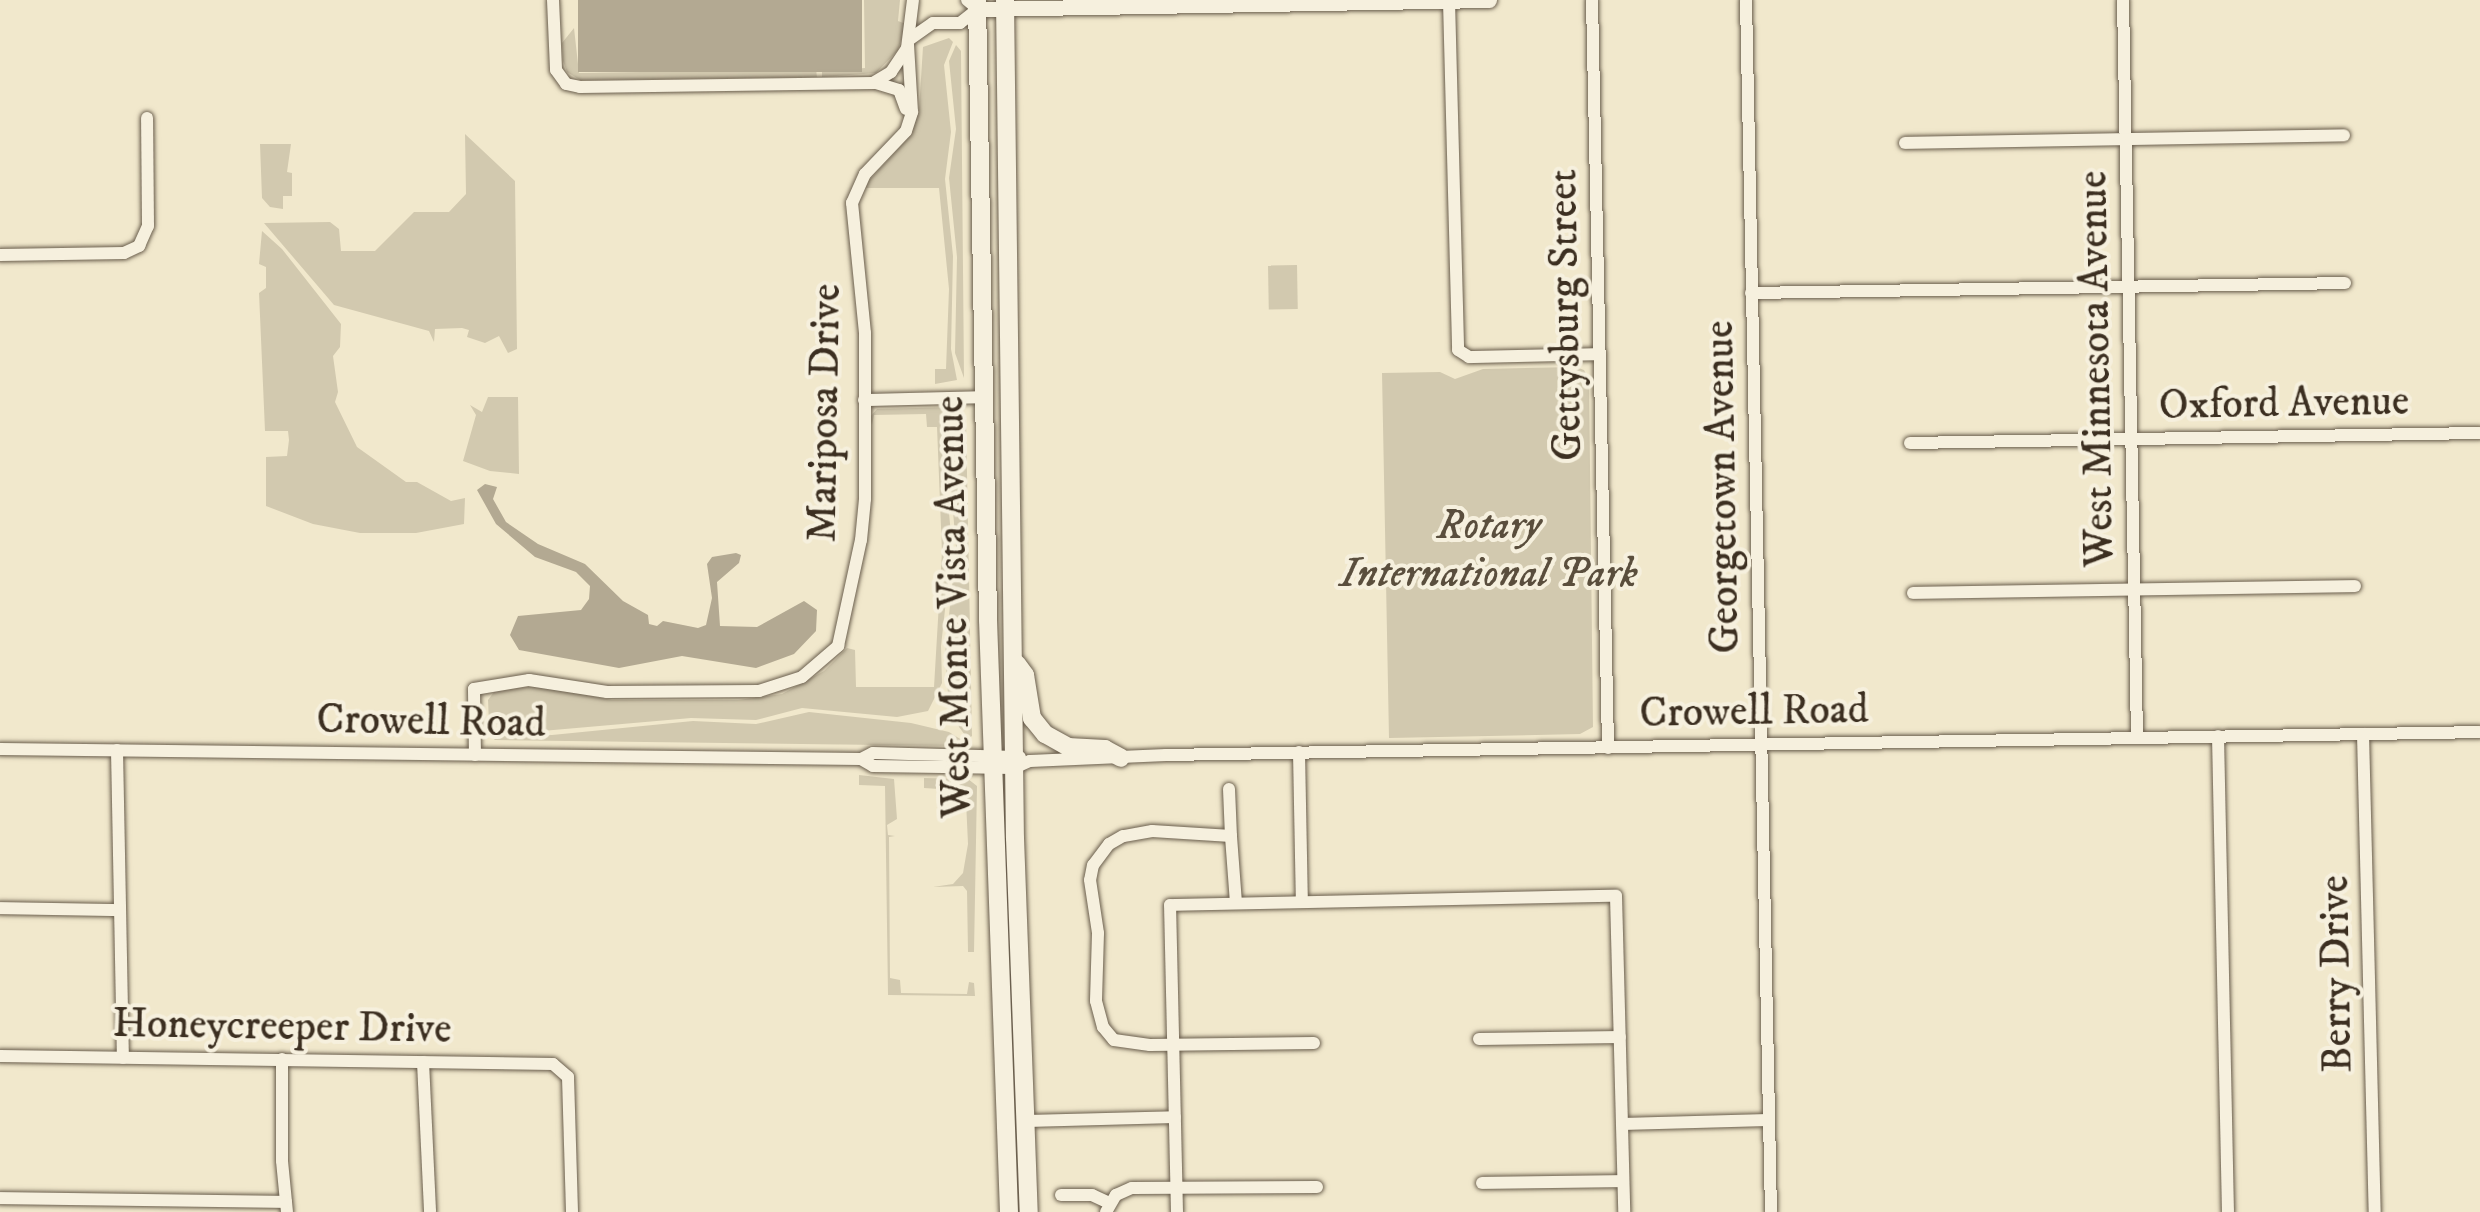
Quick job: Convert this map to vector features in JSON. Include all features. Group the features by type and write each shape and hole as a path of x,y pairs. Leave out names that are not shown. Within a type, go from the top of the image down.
{"main road":[{"name":"West Monte Vista Avenue","path":"974,3 1009,1212"},
{"name":"West Monte Vista Avenue","path":"1005,4 1013,658 1019,761 1029,1212"},
{"path":"1013,658 1025,675 1032,718 1044,734 1068,747 1104,749 1121,758"}],"street":[{"path":"554,0 555,65 560,78 570,86 874,83 899,90 909,119"},
{"path":"909,119 913,0"},
{"path":"874,83 891,72 909,41 929,24 960,23 974,3 1489,0"},
{"name":"Gettysburg Street","path":"1592,0 1608,748"},
{"name":"Georgetown Avenue","path":"1746,0 1771,1212"},
{"name":"West Minnesota Avenue","path":"2122,0 2137,736"},
{"path":"1450,1 1459,353 1469,357 1600,354"},
{"path":"0,255 124,253 137,248 148,226 147,118"},
{"name":"Mariposa Drive","path":"475,755 474,689 528,680 608,692 749,692 783,687 822,664 841,638 850,578 861,540 863,299 852,202 862,178 899,141 909,119"},
{"path":"1906,142 2344,135"},
{"path":"1751,293 2346,283"},
{"path":"864,400 984,397"},
{"name":"Oxford Avenue","path":"1910,443 2480,433"},
{"path":"1913,594 2355,586"},
{"name":"Crowell Road","path":"0,749 861,760 873,753 1019,761 1299,752 2480,732"},
{"name":"Berry Drive","path":"2363,734 2375,1212"},
{"path":"2218,736 2228,1212"},
{"path":"117,750 123,1058"},
{"path":"1299,752 1302,902"},
{"path":"1230,789 1236,904"},
{"path":"1231,836 1137,832 1109,844 1093,866 1090,894 1098,933 1096,1001 1103,1027 1114,1040 1173,1045 1314,1043"},
{"path":"1177,1212 1170,905 1616,896 1624,1212"},
{"path":"0,908 120,910"},
{"path":"1478,1039 1620,1037"},
{"name":"Honeycreeper Drive","path":"0,1056 544,1063 563,1068 569,1087 572,1212"},
{"path":"0,1198 287,1207 282,1059"},
{"path":"423,1062 430,1212"},
{"path":"1027,1122 1174,1117"},
{"path":"1622,1124 1768,1120"},
{"path":"1482,1183 1624,1181"},
{"path":"1061,1195 1092,1195 1108,1208 1132,1188 1317,1187"}],"green space":[{"path":"864,0 900,0 898,21 906,24 898,50 876,73 822,77 822,71 865,68"},
{"path":"574,28 579,73 816,69 817,77 580,80 567,72 563,61 562,43"},
{"path":"949,38 953,42 944,65 951,132 945,179 953,256 951,349 957,380 935,384 935,369 946,369 949,289 939,188 862,188 911,135 919,110 923,47"},
{"path":"956,45 961,51 964,378 955,353 957,257 949,178 956,129 949,61"},
{"path":"465,134 515,181 517,349 508,353 499,336 485,343 467,337 469,330 462,328 435,329 434,342 429,331 334,305 264,223 330,222 339,229 341,251 375,251 414,212 449,212 466,194"},
{"path":"260,144 291,144 287,172 292,173 292,196 283,196 283,209 270,207 262,198"},
{"path":"262,231 282,249 341,324 340,347 333,356 338,392 335,402 357,447 406,482 417,482 451,501 465,498 464,524 416,533 360,533 313,524 266,506 266,457 287,456 289,440 288,431 265,431 259,293 266,288 266,267 259,264"},
{"path":"1297,265 1298,309 1269,309 1268,266"},
{"name":"Rotary International Park","path":"1483,369 1584,370 1589,380 1593,727 1580,734 1389,738 1382,373 1440,372 1455,379"},
{"path":"488,397 518,397 519,474 490,471 463,461 476,415 470,405 482,412"},
{"path":"956,407 945,468 952,546 941,646 942,683 928,711 897,717 802,708 756,720 691,718 542,731 489,723 488,700 494,692 517,688 541,686 612,700 738,700 782,694 824,671 847,648 855,650 856,687 934,687 942,552 937,427 927,427 926,414 874,415 872,425 870,417 877,409"},
{"path":"961,416 966,420 972,736 968,739 959,727 948,694 945,654 956,547 949,463"},
{"path":"809,712 911,723 949,732 965,742 961,746 495,740 485,731 552,735 693,721 756,724"},
{"path":"859,775 894,779 897,819 887,825 888,835 895,836 889,837 890,978 900,980 901,993 967,994 969,982 974,983 975,996 888,995 885,786 859,785"},
{"path":"924,778 968,779 977,786 974,952 968,952 967,891 963,886 933,887 953,884 963,873 968,844 966,801 954,790 924,788"}],"shaded area":[{"path":"578,0 862,0 862,72 578,72"},
{"path":"485,484 497,487 493,499 506,522 538,544 585,564 623,601 648,615 649,624 657,626 663,621 698,628 706,625 712,598 707,564 712,557 736,553 741,555 739,563 717,582 720,626 757,627 804,601 817,610 816,631 794,654 756,668 682,656 619,668 519,650 510,635 518,616 581,610 589,599 590,586 576,572 535,557 496,524 477,490"}]}
